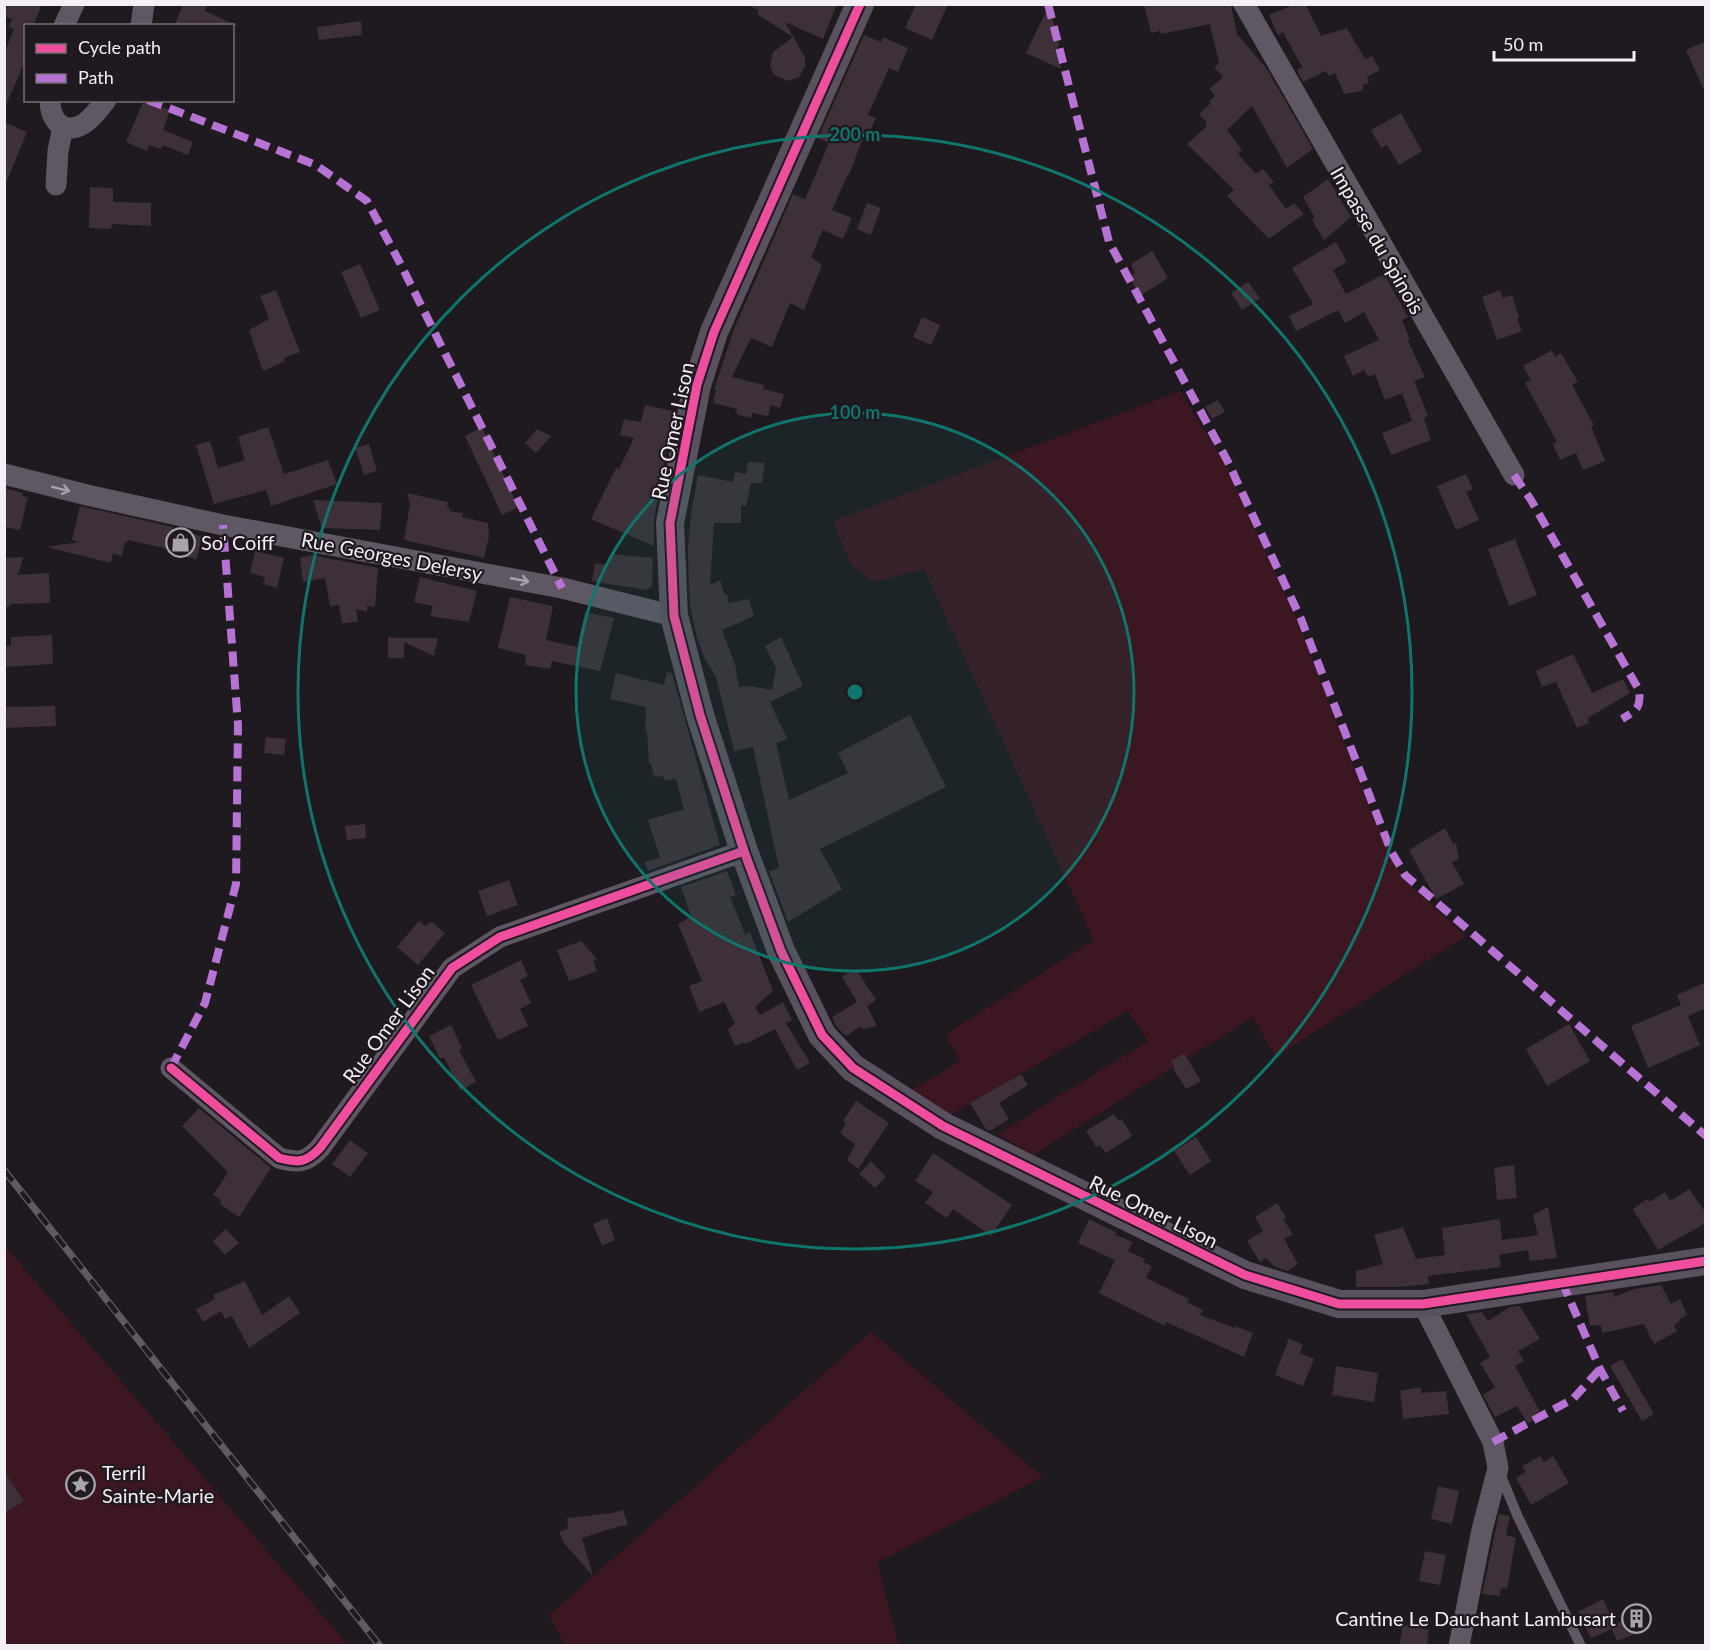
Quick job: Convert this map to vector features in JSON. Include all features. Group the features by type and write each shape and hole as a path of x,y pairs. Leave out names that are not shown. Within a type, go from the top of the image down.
{"street":[{"path":"65,24 74,4"},
{"path":"141,24 144,4"},
{"name":"Rue Omer Lison","path":"860,4 714,332 697,385 670,523 674,616 700,715 744,851 781,951 822,1035 853,1068 943,1126 1245,1275 1339,1304 1423,1304 1706,1261"},
{"name":"Impasse du Spinois","path":"1244,4 1514,474"},
{"path":"50,102 54,121 63,126 77,127 98,112 105,102"},
{"path":"56,185 58,151 63,126"},
{"name":"Rue Georges Delersy","path":"4,474 212,522 562,588 674,616"},
{"name":"Rue Omer Lison","path":"171,1068 279,1158 294,1162 303,1160 312,1156 320,1148 452,968 500,937 744,851"},
{"path":"1423,1304 1493,1442 1498,1468 1482,1530 1459,1646"}],"lane":[{"path":"1498,1468 1518,1517 1581,1646"}],"shaded area":[{"path":"1180,391 1226,466 1298,623 1363,792 1403,879 1466,936 1275,1057 1253,1017 1033,1155 998,1134 1148,1041 1128,1011 945,1118 907,1093 960,1061 945,1035 1094,940 924,569 873,582 851,564 833,521"},
{"name":"Terril Sainte-Marie","path":"5,1246 348,1645 5,1645"},
{"path":"871,1332 1043,1477 877,1563 899,1645 565,1645 549,1615"}],"building":[{"path":"8,4 42,4 34,24 24,24 24,62 4,110 4,53 14,29 9,27 12,19 4,16"},
{"path":"183,4 207,4 205,11 234,24 175,24"},
{"path":"746,4 837,4 823,39 785,22 805,58 805,66 799,77 788,81 774,75 770,66 773,52 793,37 758,15 758,10"},
{"path":"916,4 948,4 932,40 905,28"},
{"path":"1144,4 1231,4 1237,34 1267,69 1313,149 1287,168 1252,106 1227,130 1242,150 1238,154 1256,174 1263,169 1274,182 1269,185 1286,209 1294,203 1304,214 1269,239 1227,196 1234,190 1187,144 1207,126 1199,114 1215,96 1209,89 1223,77 1214,67 1219,63 1210,24 1161,34 1160,31 1151,33"},
{"path":"1295,4 1305,4 1321,36 1347,28 1365,59 1372,56 1380,70 1367,77 1369,83 1363,85 1362,91 1344,94 1335,73 1329,76 1326,71 1303,82 1297,70 1302,67 1283,32 1278,35 1269,15"},
{"path":"1049,5 1059,45 1057,48 1061,69 1026,53"},
{"path":"361,21 362,35 319,40 317,27"},
{"path":"864,35 881,42 883,37 908,48 898,72 889,68 868,115 876,118 868,136 864,135 849,175 832,210 852,218 843,239 823,230 811,257 822,265 804,310 790,303 772,347 751,338 732,377 764,385 763,389 784,394 780,408 771,405 768,416 752,413 751,418 736,414 737,409 713,403 716,390 714,390 734,329 793,194 805,199 829,143 818,138"},
{"path":"1706,41 1706,95 1686,50"},
{"path":"143,102 149,102 170,110 163,130 193,142 188,155 163,145 161,149 149,145 147,151 126,142"},
{"path":"1401,113 1422,151 1399,165 1387,145 1381,148 1371,130"},
{"path":"4,122 27,132 5,186 4,186"},
{"path":"1328,179 1351,217 1324,240 1312,220 1315,218 1303,197"},
{"path":"90,187 113,188 113,202 151,203 151,226 112,224 111,229 89,228"},
{"path":"867,203 881,208 871,235 857,229"},
{"path":"1336,242 1347,262 1333,270 1346,294 1384,274 1408,317 1402,320 1410,340 1408,341 1425,377 1414,381 1428,416 1424,418 1431,440 1391,455 1382,433 1412,421 1402,393 1385,400 1375,374 1368,377 1364,370 1353,376 1344,356 1379,340 1364,312 1345,323 1338,310 1296,331 1289,316 1313,304 1292,268"},
{"path":"1152,251 1168,278 1140,296 1129,277 1135,273 1131,264"},
{"path":"360,264 380,310 361,318 341,272"},
{"path":"1248,282 1260,298 1242,310 1231,293"},
{"path":"276,290 300,352 284,358 285,361 263,371 249,330 269,319 260,296"},
{"path":"1500,290 1503,298 1512,295 1522,331 1497,340 1482,297"},
{"path":"922,317 940,325 931,345 913,337"},
{"path":"1552,350 1555,357 1561,353 1578,382 1572,385 1594,425 1591,426 1605,461 1583,470 1576,453 1560,460 1553,444 1557,442 1525,383 1531,380 1523,366"},
{"path":"1218,400 1225,412 1212,419 1205,407"},
{"path":"645,405 673,411 654,520 654,546 591,519 616,468 619,469 634,438 620,435 624,419 641,422"},
{"path":"268,427 284,474 328,460 337,484 271,506 266,490 214,504 196,445 210,441 218,468 245,460 238,437"},
{"path":"482,427 518,507 502,515 465,436"},
{"path":"537,429 551,436 536,453 525,443"},
{"path":"369,444 377,471 364,475 355,448"},
{"path":"748,462 765,463 762,483 751,483 746,506 741,505 741,523 714,523 710,585 720,580 724,594 727,594 728,603 749,599 754,616 722,630 735,664 739,687 749,686 772,690 776,668 765,646 781,637 803,686 770,702 787,739 776,743 789,800 848,773 838,753 910,715 946,787 820,849 842,889 788,922 769,871 779,868 753,747 734,751 716,677 705,659 697,638 690,605 688,561 691,561 688,560 688,547 698,475 733,482 735,472 746,474"},
{"path":"1466,474 1473,489 1466,492 1479,520 1456,530 1437,486"},
{"path":"4,488 23,493 22,496 28,497 20,530 4,527"},
{"path":"407,493 448,502 449,511 463,513 462,517 488,523 489,536 484,558 404,540 410,504"},
{"path":"313,500 382,503 380,530 322,528"},
{"path":"80,506 173,527 172,530 202,536 197,559 168,553 168,549 128,540 127,543 125,542 122,556 113,553 111,563 47,547 79,542 72,540"},
{"path":"1515,539 1537,595 1509,606 1488,549"},
{"path":"255,551 284,558 277,588 263,584 265,577 250,573"},
{"path":"610,554 653,558 652,586 646,590 592,581 595,563 609,565"},
{"path":"312,555 378,568 375,607 367,606 367,612 356,609 358,622 342,623 339,605 330,606 325,578 303,582 300,558"},
{"path":"23,557 18,575 49,573 50,603 10,604 9,607 4,607 4,558"},
{"path":"420,577 477,591 469,622 430,616 433,606 414,602"},
{"path":"510,597 553,606 546,640 577,647 585,612 614,618 600,671 552,661 550,669 525,665 526,655 498,648"},
{"path":"52,635 53,664 4,667 4,646 11,646 11,637"},
{"path":"388,637 438,638 434,656 404,642 404,658 388,658"},
{"path":"1573,654 1592,693 1623,679 1630,693 1588,718 1589,723 1577,728 1556,682 1542,687 1536,671"},
{"path":"667,672 672,673 720,845 648,871 645,862 660,857 648,820 684,809 676,779 664,780 663,776 654,777 651,763 649,763 647,731 645,731 646,707 610,699 616,673 664,685"},
{"path":"55,706 56,726 4,728 4,707"},
{"path":"266,737 286,739 284,755 264,753"},
{"path":"365,824 366,838 347,840 345,826"},
{"path":"1445,828 1453,844 1456,843 1459,860 1452,862 1464,884 1436,899 1409,850"},
{"path":"727,871 736,895 730,897 745,934 750,932 773,991 755,1007 760,1015 783,1002 792,1020 786,1023 810,1063 797,1070 775,1029 745,1044 744,1042 735,1046 728,1029 735,1023 724,1002 699,1012 689,986 702,981 678,924 691,917 681,887"},
{"path":"509,880 518,905 487,916 478,891"},
{"path":"419,921 425,926 432,922 445,933 418,965 397,947"},
{"path":"581,941 597,959 593,960 597,971 569,981 557,950"},
{"path":"521,960 528,976 520,980 531,1003 520,1009 528,1026 498,1040 471,985"},
{"path":"856,969 876,1000 867,1006 877,1026 862,1029 861,1026 846,1036 836,1026 832,1017 857,1002 842,977"},
{"path":"1706,982 1706,1008 1688,1016 1700,1045 1648,1068 1631,1026 1681,1005 1677,995"},
{"path":"1569,1024 1590,1061 1547,1086 1526,1049"},
{"path":"451,1025 462,1048 459,1050 476,1082 460,1090 444,1057 440,1059 429,1036"},
{"path":"1184,1053 1201,1081 1186,1089 1173,1069 1175,1068 1171,1061"},
{"path":"1021,1074 1028,1085 999,1103 1009,1119 990,1131 986,1129 970,1103"},
{"path":"856,1101 889,1123 858,1169 847,1160 855,1144 840,1133 846,1123 843,1121"},
{"path":"199,1108 271,1168 239,1217 220,1204 222,1201 213,1195 228,1172 182,1126"},
{"path":"1114,1114 1119,1121 1122,1119 1132,1136 1106,1153 1100,1145 1096,1147 1086,1131"},
{"path":"1196,1137 1211,1161 1190,1175 1174,1151"},
{"path":"350,1140 368,1153 350,1177 332,1164"},
{"path":"933,1153 1012,1205 991,1236 953,1209 947,1218 925,1203 933,1192 915,1181"},
{"path":"871,1161 886,1177 875,1188 859,1174"},
{"path":"1514,1165 1517,1198 1497,1200 1494,1168"},
{"path":"1689,1189 1706,1213 1706,1223 1658,1250 1633,1209 1647,1199 1649,1202 1665,1192 1670,1201"},
{"path":"1277,1203 1286,1217 1283,1219 1293,1234 1284,1239 1298,1264 1288,1271 1275,1267 1266,1258 1260,1262 1247,1241 1263,1231 1255,1217"},
{"path":"1548,1207 1557,1258 1530,1261 1528,1250 1499,1255 1501,1267 1428,1276 1429,1284 1356,1287 1356,1271 1383,1264 1374,1235 1403,1227 1416,1259 1445,1255 1442,1228 1500,1219 1502,1240 1538,1235 1533,1215"},
{"path":"607,1218 615,1240 602,1246 593,1224"},
{"path":"1089,1219 1116,1232 1115,1235 1133,1242 1128,1251 1145,1259 1143,1262 1152,1266 1146,1278 1189,1299 1187,1302 1203,1310 1200,1315 1253,1333 1244,1357 1166,1322 1165,1326 1099,1293 1115,1260 1078,1243"},
{"path":"226,1229 239,1243 225,1255 213,1241"},
{"path":"245,1281 262,1315 289,1296 300,1313 249,1348 232,1316 225,1319 221,1311 203,1322 196,1309 215,1299 213,1295"},
{"path":"1661,1285 1671,1304 1680,1299 1687,1315 1674,1325 1677,1331 1654,1344 1644,1324 1602,1333 1601,1325 1590,1326 1585,1296 1613,1292 1614,1297 1634,1289"},
{"path":"1520,1306 1540,1339 1518,1351 1524,1361 1515,1366 1542,1415 1528,1424 1517,1406 1495,1417 1483,1395 1495,1387 1480,1363 1490,1357 1466,1314 1482,1312 1488,1321 1510,1307"},
{"path":"1289,1338 1303,1345 1300,1353 1314,1359 1303,1386 1275,1375"},
{"path":"1622,1359 1654,1414 1642,1421 1610,1366"},
{"path":"1336,1366 1378,1373 1374,1402 1332,1395"},
{"path":"1421,1387 1421,1393 1446,1391 1449,1414 1403,1419 1400,1391"},
{"path":"1540,1456 1544,1462 1553,1456 1569,1483 1531,1505 1516,1478 1526,1472 1522,1466"},
{"path":"4,1471 24,1501 4,1513"},
{"path":"1438,1486 1459,1491 1452,1524 1431,1519"},
{"path":"623,1510 628,1525 582,1538 593,1576 564,1543 559,1532 568,1528 567,1518"},
{"path":"1499,1514 1510,1516 1506,1535 1516,1538 1507,1589 1501,1588 1500,1596 1482,1594"},
{"path":"1425,1551 1446,1555 1440,1585 1419,1581"},
{"name":"Cantine Le Dauchant Lambusart","path":"1603,1599 1614,1624 1643,1614 1649,1629 1617,1641 1612,1629 1591,1638 1578,1612"},
{"path":"1403,1625 1429,1630 1427,1646 1399,1646"}],"railway":[{"path":"4,1170 380,1646"}],"marked path":[{"path":"1048,4 1109,242 1228,462 1301,619 1391,851 1405,875 1706,1136"},
{"path":"153,102 316,165 367,201 562,588"},
{"path":"1514,475 1531,500 1639,690 1637,708 1622,719"},
{"path":"171,1068 205,1003 236,884 238,725 223,525"},
{"path":"1562,1282 1600,1369 1623,1411"},
{"path":"1493,1442 1573,1399 1600,1369"}],"cycle path":[{"path":"860,4 714,332 697,385 670,523 674,616 700,715 744,851 781,951 822,1035 853,1068 943,1126 1245,1275 1339,1304 1423,1304 1706,1261"},
{"path":"171,1068 279,1158 291,1161 306,1159 320,1148 452,968 500,937 744,851"}],"place":[{"name":"So' Coiff","path":"180,542"},
{"name":"Terril Sainte-Marie","path":"81,1484"},
{"name":"Cantine Le Dauchant Lambusart","path":"1637,1618"}]}
